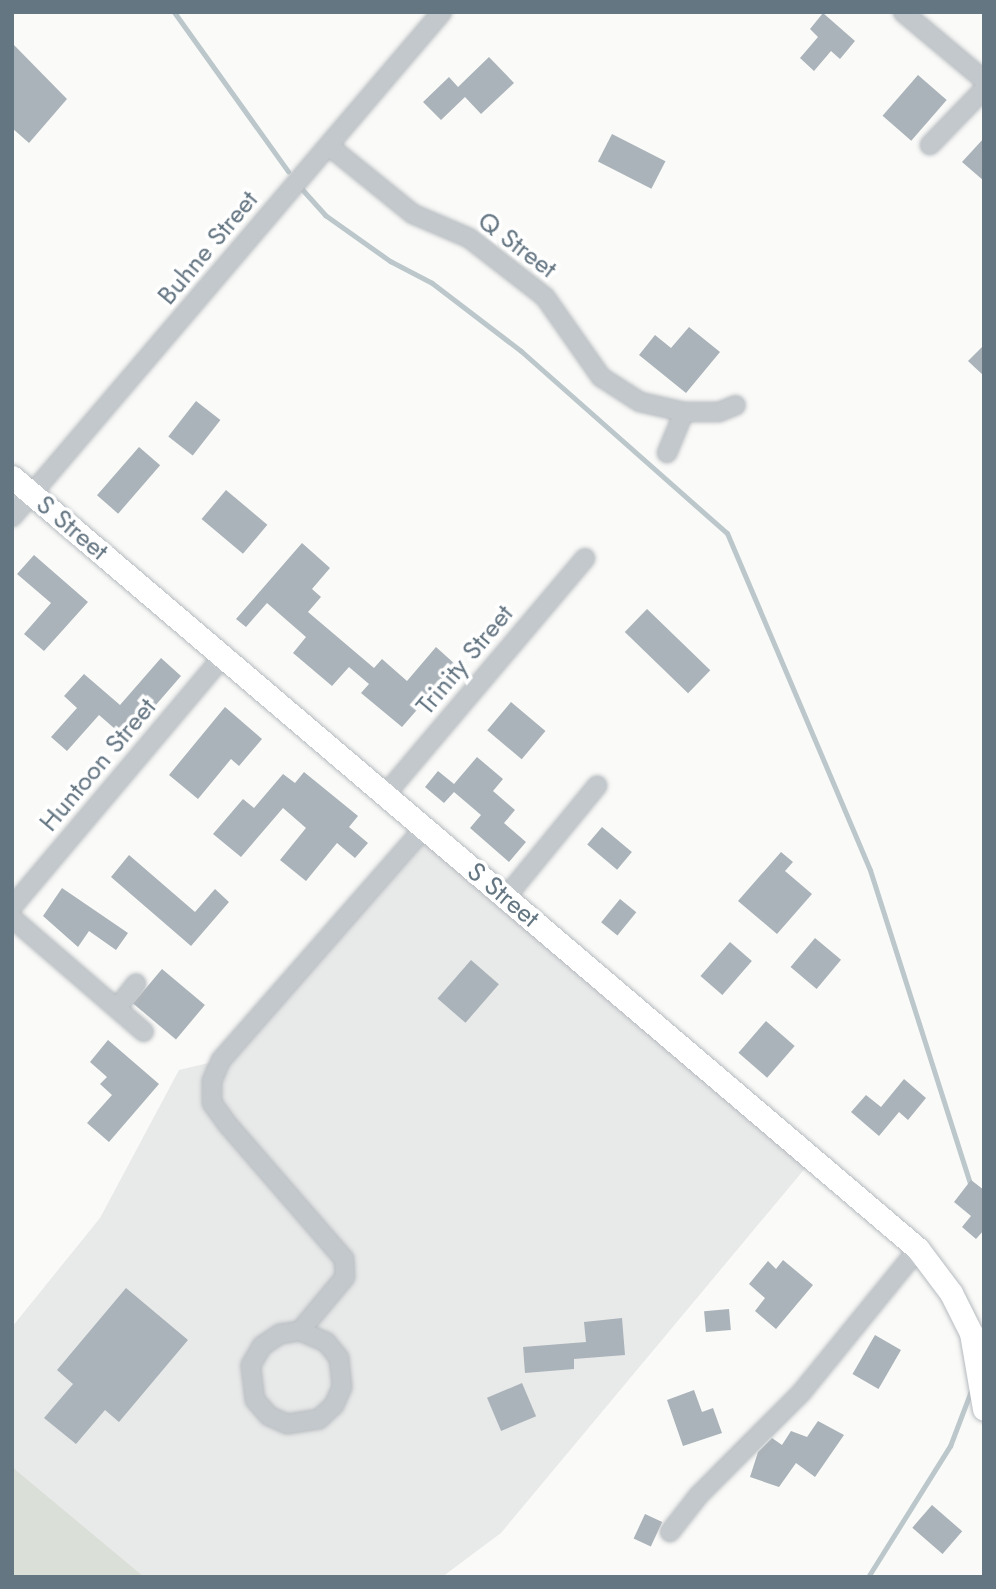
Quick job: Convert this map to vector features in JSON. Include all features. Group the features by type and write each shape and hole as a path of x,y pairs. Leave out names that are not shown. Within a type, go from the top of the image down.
{"main road":[{"name":"S Street","path":"12,477 918,1249 946,1283 977,1330 984,1409"}],"street":[{"name":"Buhne Street","path":"12,517 442,12"},
{"path":"904,12 984,80"},
{"path":"930,145 984,89"},
{"name":"Q Street","path":"329,146 413,214 469,238 545,297 601,377 640,402 684,412 719,412 736,405"},
{"path":"667,453 684,412"},
{"name":"Trinity Street","path":"385,795 585,558"},
{"name":"Huntoon Street","path":"12,907 223,656"},
{"path":"506,897 597,786"},
{"path":"300,1331 326,1342 339,1358 342,1387 334,1405 319,1419 287,1424 269,1416 255,1400 251,1366 262,1346 280,1334 300,1331 345,1277 344,1259 228,1125 212,1103 212,1081 221,1060 424,828"},
{"path":"12,918 145,1032"},
{"path":"117,1008 136,984"},
{"path":"670,1532 727,1464 801,1393 918,1249"}],"shaded area":[{"path":"424,828 812,1160 501,1533 442,1577 12,1577 12,1327 100,1218 179,1070 221,1060"},
{"path":"12,1467 144,1577 12,1577"}],"building":[{"path":"823,13 855,41 840,59 831,51 814,71 800,58 818,37 810,29"},
{"path":"12,43 67,99 29,143 12,128"},
{"path":"489,57 514,83 481,114 465,97 441,120 423,102 449,77 458,87"},
{"path":"918,75 947,100 911,141 883,116"},
{"path":"612,134 665,161 651,189 598,162"},
{"path":"984,138 984,181 962,162"},
{"path":"689,327 720,352 686,393 639,355 655,335 671,348"},
{"path":"984,345 984,376 968,361"},
{"path":"196,401 220,420 193,456 168,436"},
{"path":"139,447 160,465 118,514 97,495"},
{"path":"226,490 267,525 243,554 202,519"},
{"path":"302,543 330,568 312,589 321,597 308,612 374,668 382,659 407,681 436,647 456,665 402,727 361,693 369,684 349,667 332,686 293,653 306,637 267,603 246,627 236,619"},
{"path":"34,555 88,602 44,651 24,634 51,603 17,574"},
{"path":"647,609 710,670 688,693 625,632"},
{"path":"161,658 181,676 141,722 137,718 122,735 99,715 67,751 51,737 77,708 64,696 84,674 120,705"},
{"path":"511,702 545,731 522,759 487,730"},
{"path":"225,707 262,739 239,766 231,759 198,799 169,775"},
{"path":"477,757 503,779 493,791 515,810 504,823 526,842 509,862 470,828 481,815 454,792 444,803 425,787 438,771 454,784"},
{"path":"304,772 358,816 349,827 368,843 355,858 337,843 306,881 280,860 306,828 283,808 241,857 213,834 243,799 254,808 283,774 295,783"},
{"path":"602,827 632,852 617,870 587,845"},
{"path":"781,852 793,862 785,871 812,894 777,934 738,901"},
{"path":"129,855 195,912 215,889 229,902 191,946 111,877"},
{"path":"62,888 128,933 116,950 89,931 78,947 43,916"},
{"path":"620,899 636,912 617,936 601,922"},
{"path":"815,938 841,960 817,989 791,967"},
{"path":"730,942 752,961 722,995 700,976"},
{"path":"471,960 499,984 465,1023 438,998"},
{"path":"162,969 205,1005 176,1039 133,1003"},
{"path":"766,1021 795,1046 767,1078 738,1053"},
{"path":"108,1040 159,1084 109,1142 87,1123 112,1095 100,1084 107,1077 90,1062"},
{"path":"904,1079 926,1098 908,1120 899,1112 879,1136 851,1112 866,1095 881,1107"},
{"path":"971,1180 984,1190 984,1230 976,1239 962,1227 971,1216 954,1202"},
{"path":"783,1260 813,1285 776,1329 755,1311 765,1298 749,1284 768,1261 776,1269"},
{"path":"126,1288 188,1340 119,1422 105,1410 76,1444 44,1418 73,1384 57,1370"},
{"path":"729,1309 731,1330 706,1332 704,1311"},
{"path":"622,1318 625,1355 574,1359 574,1369 525,1373 523,1347 586,1342 584,1322"},
{"path":"875,1335 901,1350 878,1389 852,1374"},
{"path":"522,1383 536,1416 501,1431 487,1398"},
{"path":"694,1390 702,1412 713,1408 722,1433 683,1446 667,1400"},
{"path":"818,1421 844,1435 815,1477 796,1463 779,1487 750,1477 758,1452 772,1438 782,1445 791,1431 807,1437"},
{"path":"932,1505 962,1531 943,1554 912,1528"},
{"path":"645,1514 662,1522 651,1547 634,1538"}],"waterway":[{"path":"174,12 288,171"},
{"path":"300,187 325,215 390,261 432,283 521,351 727,533 870,870 971,1186"},
{"path":"868,1577 950,1446 972,1388"}]}
